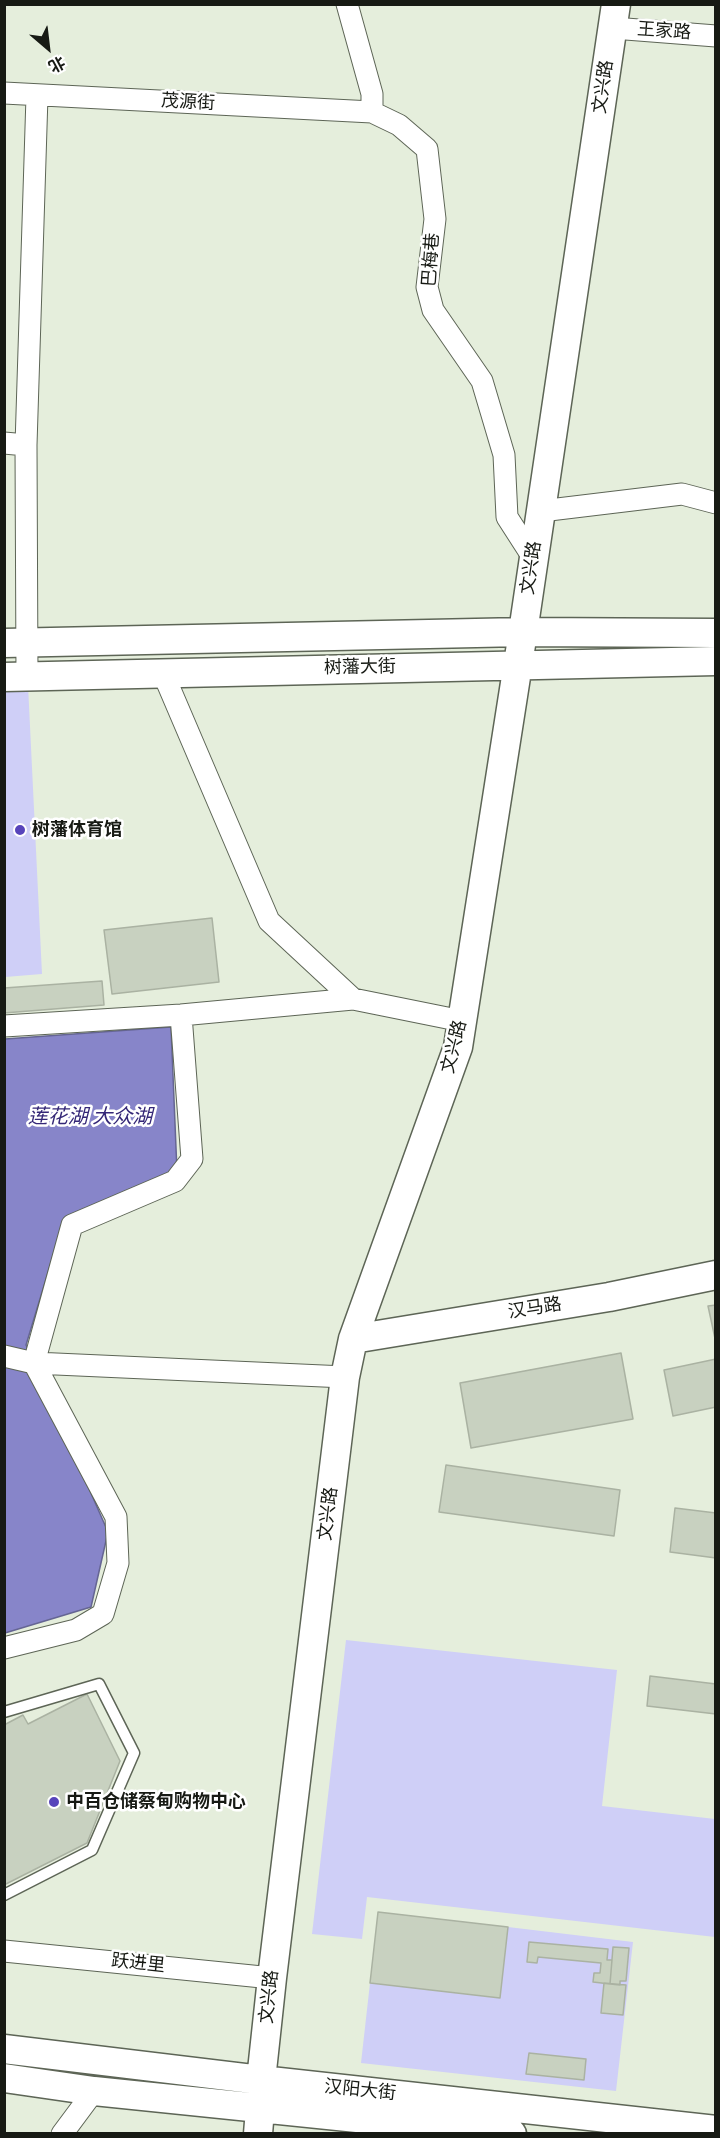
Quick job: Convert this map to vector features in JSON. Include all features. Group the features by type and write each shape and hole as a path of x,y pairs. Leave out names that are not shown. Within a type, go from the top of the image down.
{"street":[{"path":"347,4 372,94 372,112"},
{"name":"王家路","path":"614,16 716,36"},
{"name":"文兴路","path":"261,2080 345,1377 353,1339 458,1047 523,632 614,16"},
{"name":"茂源街","path":"4,93 372,112"},
{"path":"16,677 15,643 26,445 37,96"},
{"name":"巴梅巷","path":"372,112 399,125 427,149 435,219 427,287 433,310 482,381 504,455 507,517 534,559"},
{"path":"4,443 26,445"},
{"path":"541,511 682,494 716,503"},
{"name":"树藩大街","path":"15,643 523,632 716,633"},
{"name":"树藩大街","path":"16,677 716,661"},
{"path":"163,673 269,921 353,999"},
{"path":"4,1026 182,1015 353,999 462,1021"},
{"path":"4,1648 76,1630 103,1614 118,1563 116,1517 34,1363 72,1225 175,1181 192,1159 182,1015"},
{"name":"汉马路","path":"353,1339 609,1297 716,1275"},
{"path":"4,1356 34,1363 345,1377"},
{"name":"跃进里","path":"4,1951 272,1978"},
{"name":"汉阳大街","path":"4,2049 716,2130"},
{"name":"汉阳大街","path":"4,2078 94,2091 259,2121 512,2133"},
{"path":"62,2133 94,2091"}],"lane":[{"path":"4,1712 99,1684 134,1753 92,1850 4,1895"}],"shaded area":[{"name":"树藩体育馆","path":"28,685 42,974 5,977 5,686"},
{"path":"346,1640 617,1670 602,1806 715,1819 715,1937 367,1897 362,1939 312,1934"},
{"path":"508,1927 633,1942 616,2091 361,2063 370,1983 500,1998"}],"water":[{"name":"莲花湖 大众湖","path":"171,1027 177,1172 63,1223 26,1345 108,1532 91,1607 5,1633 5,1039"}],"building":[{"path":"212,918 219,982 112,994 104,930"},
{"path":"102,981 104,1005 4,1013 4,988"},
{"path":"716,1305 716,1343 708,1306"},
{"path":"621,1353 633,1419 471,1448 460,1383"},
{"path":"716,1359 716,1407 673,1416 664,1370"},
{"path":"446,1465 620,1490 614,1536 439,1512"},
{"path":"675,1508 716,1513 716,1558 670,1552"},
{"path":"650,1676 716,1684 716,1714 647,1706"},
{"name":"中百仓储蔡甸购物中心","path":"87,1694 120,1761 87,1843 4,1885 4,1725 23,1715 28,1724"},
{"path":"378,1912 508,1927 500,1998 370,1983"},
{"path":"529,1942 608,1949 607,1960 612,1960 610,1984 593,1982 594,1973 600,1973 601,1963 538,1957 537,1963 527,1962"},
{"path":"613,1947 629,1948 626,1981 620,1981 620,1985 610,1984"},
{"path":"604,1983 626,1985 623,2015 601,2013"},
{"path":"529,2053 586,2059 584,2080 526,2074"}],"place":[{"name":"树藩体育馆","path":"20,830"},
{"name":"中百仓储蔡甸购物中心","path":"54,1802"}]}
